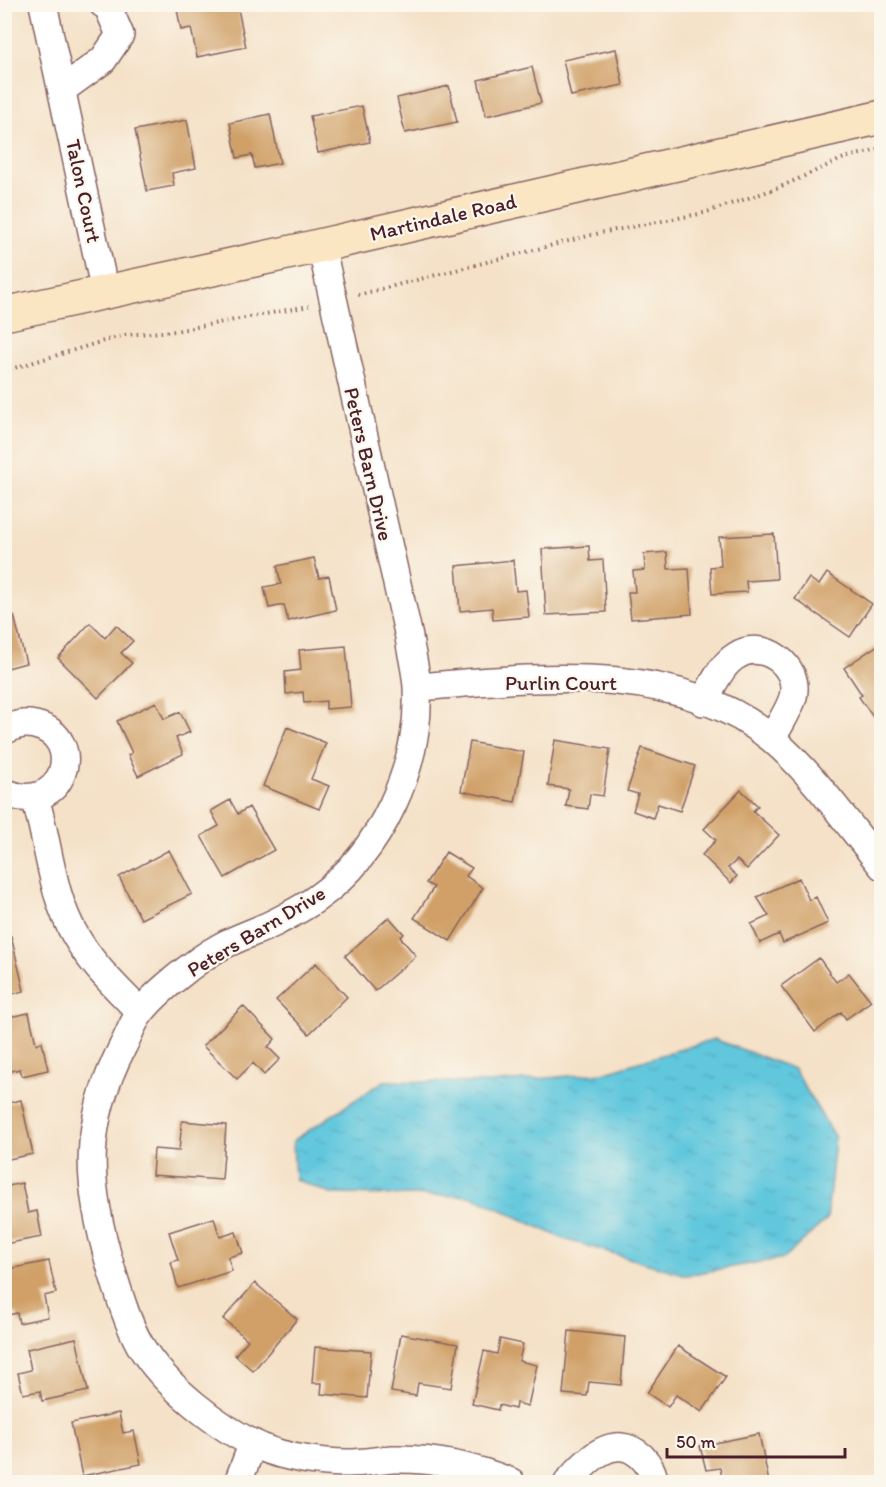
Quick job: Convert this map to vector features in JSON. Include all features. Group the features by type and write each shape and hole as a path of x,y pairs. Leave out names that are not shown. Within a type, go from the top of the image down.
{"street":[{"name":"Talon Court","path":"43,4 105,292"},
{"path":"63,89 103,60 120,35 108,8 103,4"},
{"name":"Martindale Road","path":"4,314 321,245 882,117"},
{"name":"Peters Barn Drive","path":"321,245 409,637 417,687 415,729 406,770 384,821 355,863 318,898 274,923 219,948 177,978 140,1012 115,1062 98,1105 92,1143 92,1187 103,1241 119,1296 140,1344 161,1374 231,1431 264,1449 309,1459 348,1463 394,1459 438,1462 489,1473 511,1482"},
{"path":"703,702 720,673 736,656 757,650 773,655 787,664 794,680 793,698 772,739"},
{"name":"Purlin Court","path":"417,687 532,680 607,679 642,683 703,702 746,721 772,739 845,819 882,866"},
{"path":"4,731 12,726 27,723 43,727 56,736 63,750 65,765 60,780 49,792 35,798 19,798 4,792"},
{"path":"35,798 61,903 74,934 93,962 140,1012"},
{"path":"238,1482 252,1443"},
{"path":"568,1482 587,1461 602,1450 620,1445 635,1451 647,1462 654,1482"}],"path":[{"path":"4,371 124,334 175,331 332,301 600,233 704,213 778,188 844,158 882,149"}],"water":[{"path":"714,1039 794,1069 835,1138 827,1219 784,1258 686,1275 564,1239 472,1196 331,1194 295,1179 293,1141 384,1081 490,1083 603,1073"}],"building":[{"path":"176,4 203,4 204,10 237,4 246,47 197,57 191,28 181,30"},
{"path":"616,49 623,85 571,96 563,60"},
{"path":"532,67 541,103 486,116 478,80"},
{"path":"449,86 457,122 405,133 397,98"},
{"path":"362,106 370,142 318,153 310,116"},
{"path":"270,114 280,163 255,168 252,155 237,158 230,123"},
{"path":"187,120 196,168 172,173 174,186 147,191 135,130"},
{"path":"774,534 777,579 746,581 747,592 712,594 710,567 721,566 719,537"},
{"path":"589,546 590,561 603,560 606,612 546,615 542,549"},
{"path":"667,552 668,569 689,568 692,614 631,619 628,592 635,592 633,571 645,570 644,554"},
{"path":"314,558 319,578 329,576 336,610 288,621 284,605 269,608 264,587 281,584 277,566"},
{"path":"513,560 516,591 526,590 529,617 493,620 492,608 460,611 456,566"},
{"path":"827,573 872,604 850,637 795,599 809,578 819,585"},
{"path":"14,616 26,663 4,669 4,619"},
{"path":"90,623 105,638 116,625 133,641 121,653 132,663 98,698 58,658"},
{"path":"878,645 882,650 882,711 873,717 859,697 862,695 844,668"},
{"path":"346,646 351,707 326,709 326,701 304,703 303,692 286,694 285,672 301,670 299,650"},
{"path":"156,702 164,719 180,712 190,732 176,738 183,754 138,776 128,755 132,753 117,721"},
{"path":"287,727 326,743 311,779 329,786 319,809 263,786"},
{"path":"555,740 610,749 603,796 590,794 588,809 566,806 569,789 548,786"},
{"path":"470,742 524,752 515,802 461,791"},
{"path":"642,748 695,766 680,811 658,804 653,818 633,811 638,794 627,791"},
{"path":"741,790 758,806 753,811 779,835 747,869 737,860 728,868 737,876 731,883 702,855 716,840 704,829"},
{"path":"230,800 238,814 249,807 274,850 225,878 201,836 219,826 211,811"},
{"path":"169,850 192,894 141,919 119,877"},
{"path":"446,852 472,868 466,876 483,888 450,941 414,918 434,887 426,883"},
{"path":"799,878 809,900 816,897 828,923 783,943 779,934 760,943 751,924 769,916 757,897"},
{"path":"389,917 404,934 400,937 416,956 375,991 345,956"},
{"path":"11,936 24,991 4,996 4,937"},
{"path":"819,958 836,982 849,973 871,1001 846,1019 841,1012 815,1032 781,986"},
{"path":"316,963 347,997 309,1034 276,1000"},
{"path":"243,1006 275,1039 268,1047 280,1059 264,1075 253,1063 237,1079 203,1046"},
{"path":"29,1013 36,1044 42,1042 48,1070 22,1076 20,1069 4,1073 4,1018"},
{"path":"21,1100 33,1154 4,1160 4,1104"},
{"path":"182,1121 226,1125 222,1180 152,1175 154,1149 179,1151"},
{"path":"22,1183 28,1213 37,1211 42,1237 4,1244 4,1187"},
{"path":"214,1218 220,1237 236,1232 243,1253 228,1257 232,1271 178,1288 171,1262 178,1260 169,1232"},
{"path":"49,1261 56,1293 44,1296 48,1317 19,1323 17,1313 4,1316 4,1270"},
{"path":"255,1283 297,1319 253,1371 235,1355 248,1340 223,1319"},
{"path":"569,1331 625,1337 621,1385 589,1382 587,1396 563,1394"},
{"path":"401,1334 458,1344 451,1388 418,1383 416,1396 391,1392"},
{"path":"76,1338 88,1391 42,1401 40,1391 23,1394 18,1373 31,1370 27,1349"},
{"path":"500,1339 523,1344 519,1361 537,1365 528,1406 516,1403 515,1409 499,1405 498,1410 472,1404 484,1351 497,1354"},
{"path":"678,1346 726,1377 702,1412 676,1395 668,1407 647,1393"},
{"path":"315,1347 371,1351 367,1398 321,1394 322,1383 312,1383"},
{"path":"119,1413 123,1433 134,1431 141,1464 82,1476 71,1423"},
{"path":"759,1434 769,1482 723,1482 720,1468 706,1470 700,1446"}]}
